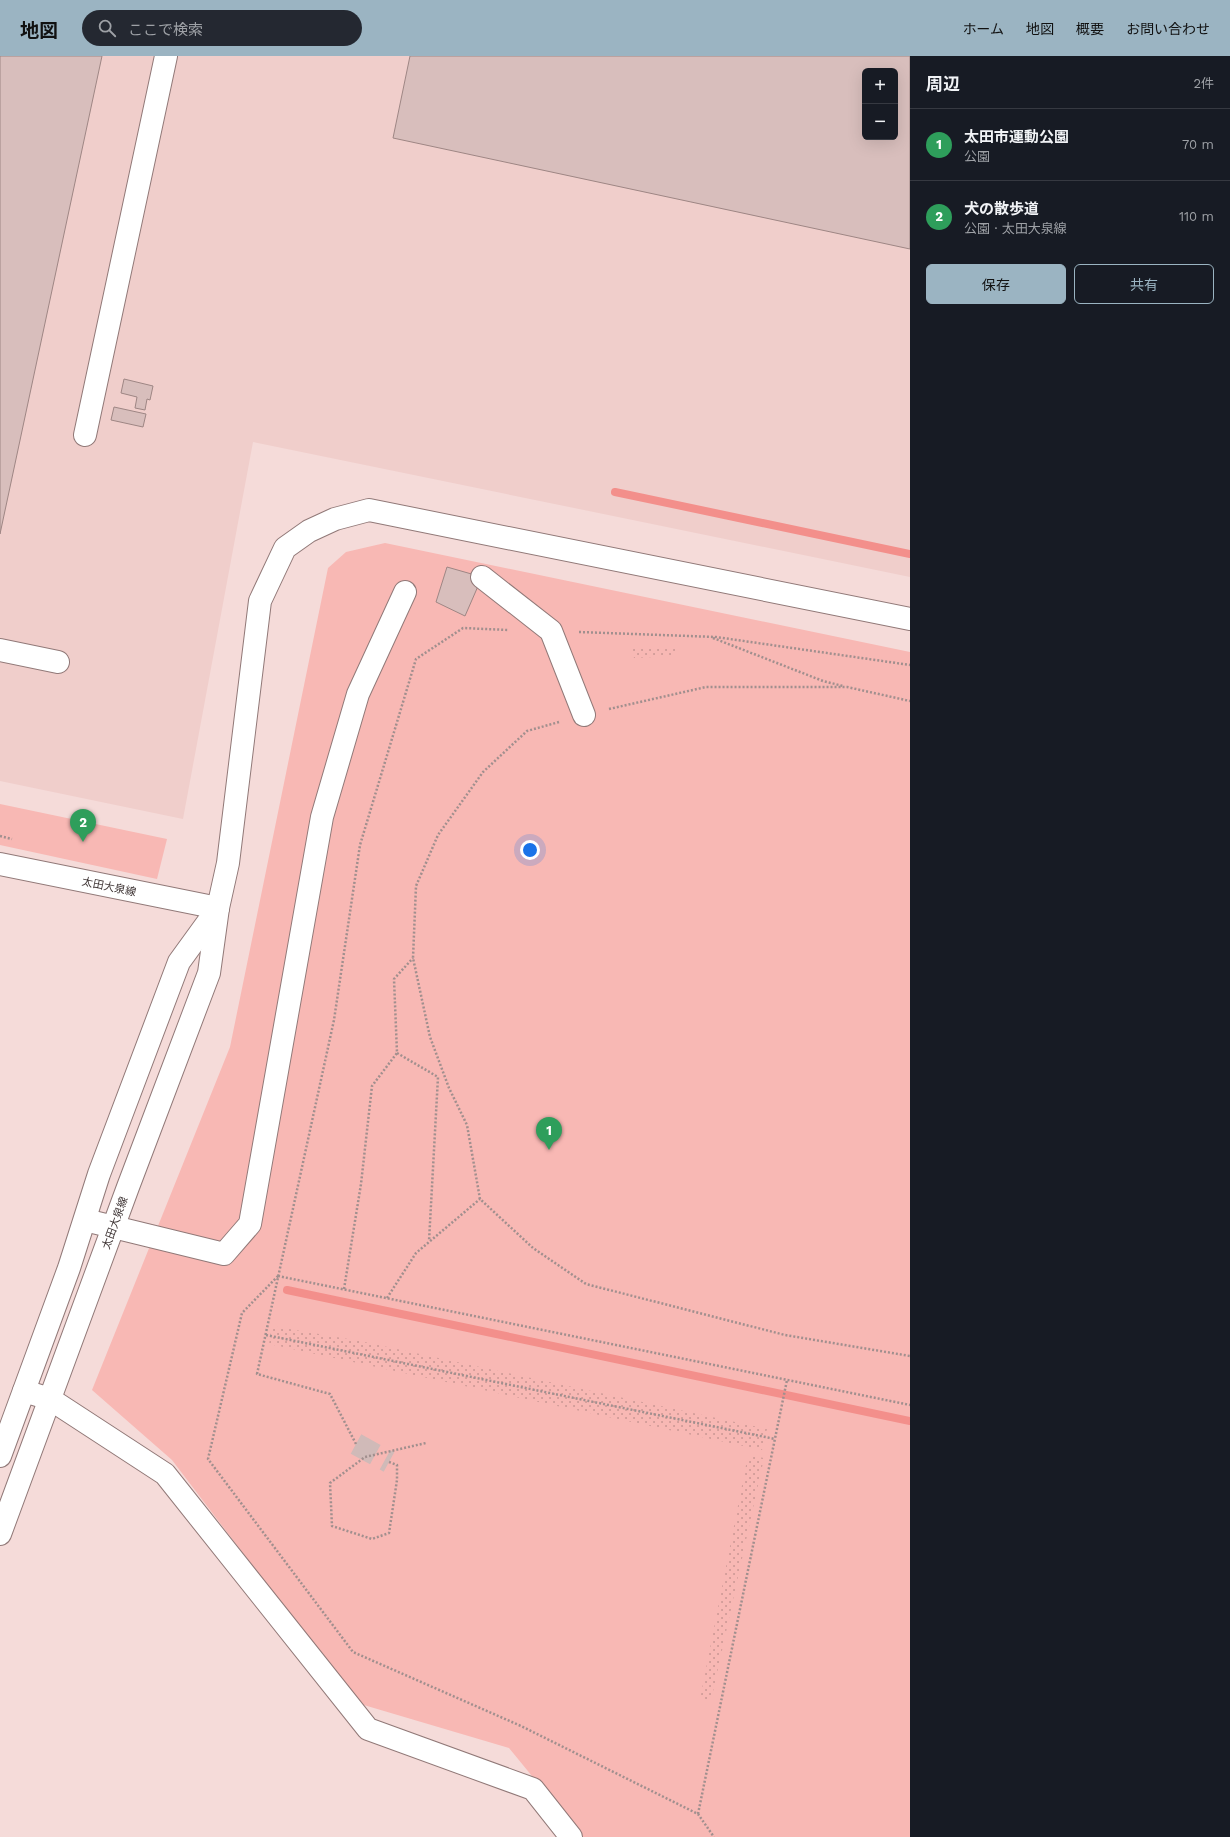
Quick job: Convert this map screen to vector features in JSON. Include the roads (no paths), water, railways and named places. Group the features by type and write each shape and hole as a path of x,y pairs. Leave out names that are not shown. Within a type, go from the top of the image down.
{"street":[{"path":"85,435 166,56"},
{"path":"0,1456 69,1268 99,1174 179,962 218,908 228,863 260,601 285,548 309,531 335,519 370,510 910,619"},
{"path":"482,577 551,631 584,715"},
{"path":"84,1220 224,1254 250,1224 322,817 358,694 405,592"},
{"path":"0,650 58,662"},
{"name":"太田大泉線","path":"0,864 218,908 209,973 0,1534"},
{"path":"24,1391 50,1399 165,1474 368,1729 533,1790 571,1837"}],"waterway":[{"path":"615,492 910,554"},
{"path":"287,1290 910,1421"}],"tunnel":[{"path":"356,1444 389,1462"}],"place":[{"name":"犬の散歩道","path":"83,842"},
{"name":"太田市運動公園","path":"549,1150"}]}
